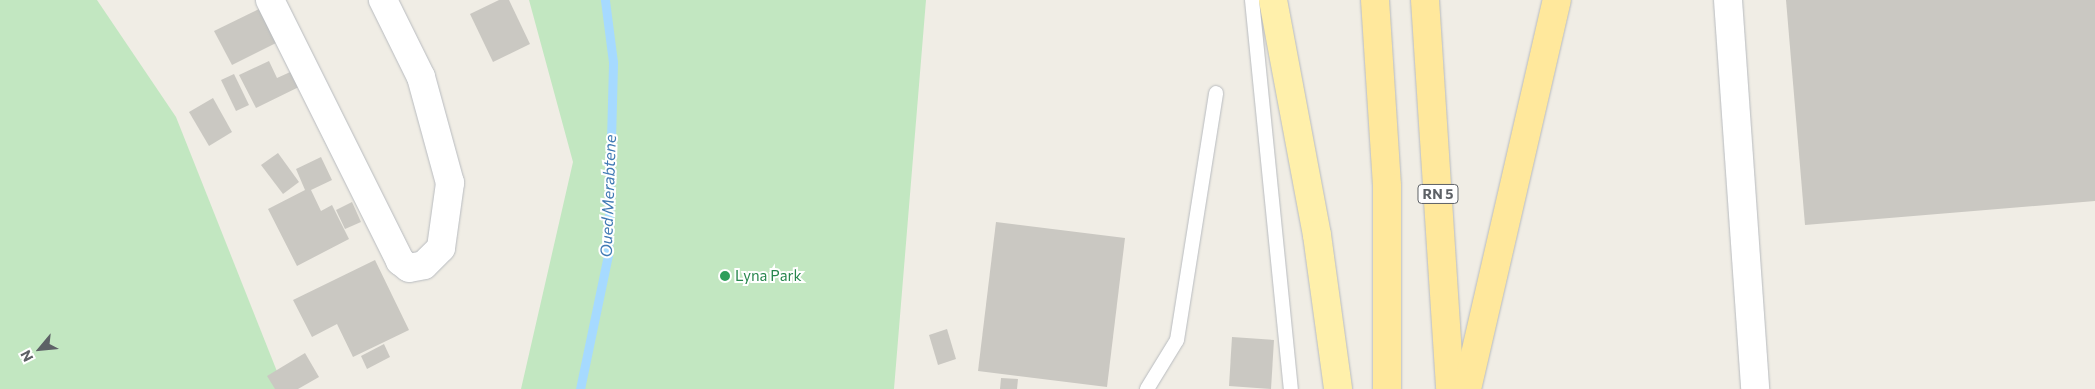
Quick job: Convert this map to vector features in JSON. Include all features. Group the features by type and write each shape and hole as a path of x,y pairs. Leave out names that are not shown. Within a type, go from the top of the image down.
{"highway":[{"path":"1375,0 1388,186 1387,389"},
{"name":"RN 5","path":"1425,0 1450,389"},
{"path":"1467,389 1557,0"}],"main road":[{"path":"1273,0 1317,235 1338,389"}],"street":[{"path":"270,0 400,261 409,268 424,265 441,248 450,183 421,77 383,0"},
{"path":"1728,0 1755,389"}],"lane":[{"path":"1252,0 1291,389"},
{"path":"1147,389 1177,340 1216,93"}],"green space":[{"path":"0,0 97,0 176,117 284,389 0,389"},
{"name":"Lyna Park","path":"529,0 926,0 894,389 521,389 573,162"}],"building":[{"path":"499,0 509,0 530,44 493,62 470,14"},
{"path":"1786,0 2095,0 2095,201 1805,225"},
{"path":"265,6 282,40 232,65 214,31"},
{"path":"269,61 277,78 299,68 307,83 256,108 239,75"},
{"path":"234,74 249,105 236,111 221,80"},
{"path":"213,98 232,132 209,146 189,112"},
{"path":"278,153 299,182 283,194 261,165"},
{"path":"321,157 332,180 311,190 321,211 332,205 349,239 297,266 268,209 305,190 296,169"},
{"path":"352,202 361,222 345,229 336,210"},
{"path":"996,222 1125,238 1107,387 978,371"},
{"path":"375,260 409,330 353,357 337,324 312,337 293,300"},
{"path":"947,329 956,359 938,365 929,335"},
{"path":"1232,337 1274,340 1271,389 1229,386"},
{"path":"384,344 390,357 367,369 361,356"},
{"path":"305,353 319,377 298,389 275,389 267,376"},
{"path":"1001,378 1018,379 1017,389 1000,389"}],"waterway":[{"name":"Oued Merabtene","path":"580,389 608,255 613,62 605,0"}],"place":[{"name":"Lyna Park","path":"725,276"}]}
